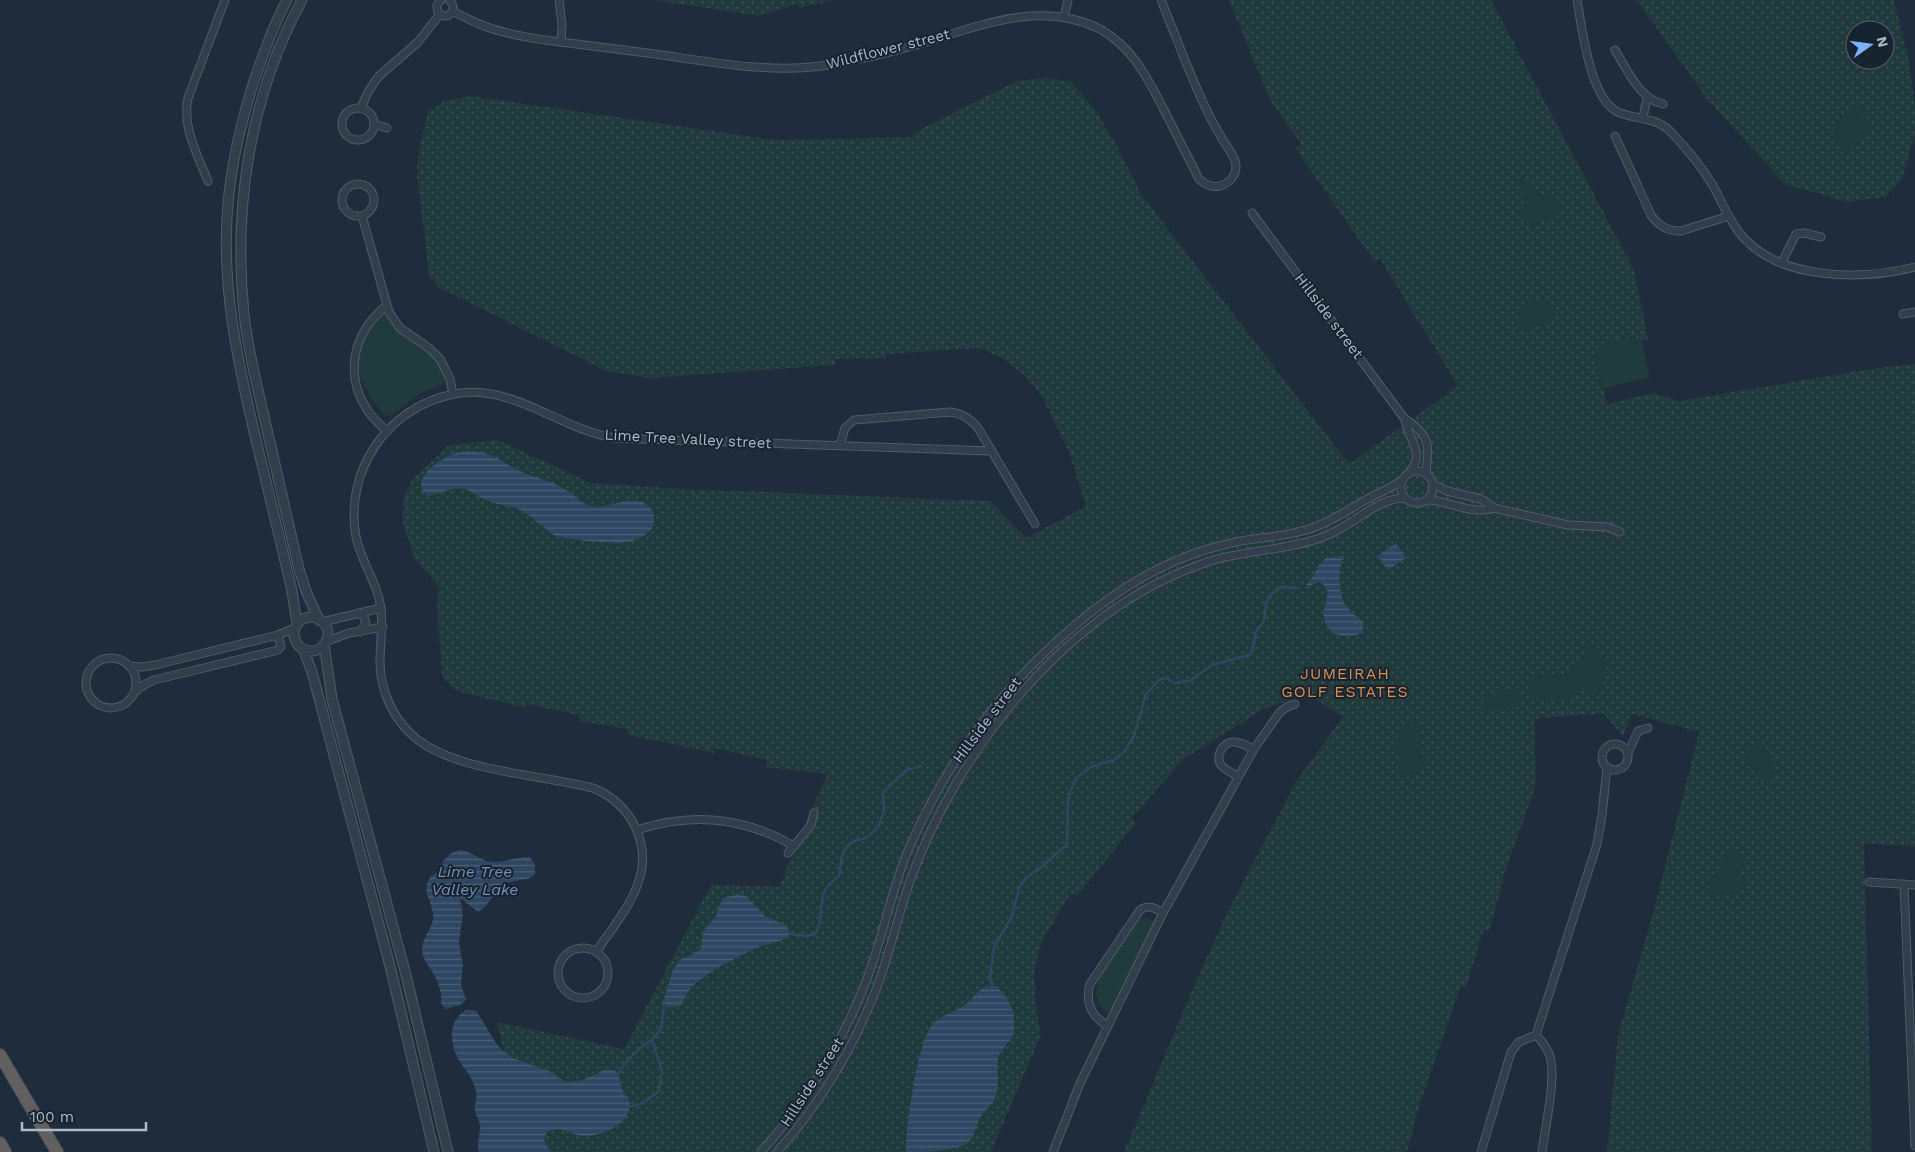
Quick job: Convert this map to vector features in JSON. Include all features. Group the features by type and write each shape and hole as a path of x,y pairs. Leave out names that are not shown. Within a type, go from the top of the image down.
{"highway":[{"path":"0,1055 57,1152"},
{"path":"0,1143 5,1152"}],"street":[{"path":"208,181 187,125 186,107 224,0"},
{"path":"287,0 267,43 239,133 229,196 227,260 231,323 236,354 292,591 296,627 294,636 303,649 312,672 381,931 434,1152"},
{"path":"302,0 279,48 258,112 250,146 242,212 242,282 247,332 256,382 300,569 310,601 320,621 327,629 324,643 330,692 404,966 448,1152"},
{"path":"438,1 437,10 440,14 446,16 452,11 453,6 449,0"},
{"path":"559,0 562,24 561,42"},
{"path":"1064,16 1068,0"},
{"name":"Wildflower street","path":"452,11 476,23 499,31 561,42 726,64 775,68 826,65 878,55 1015,16 1047,14 1064,16 1090,24 1101,30 1118,41 1132,55 1147,77 1199,179 1213,187 1222,186 1234,176 1236,168 1234,159 1198,93 1161,0"},
{"path":"1577,0 1584,42 1598,89 1604,101 1619,113 1656,121 1667,128 1692,155 1742,236 1751,245 1782,262 1817,272 1840,274 1880,273 1915,267"},
{"path":"361,108 368,92 378,77 418,42 440,14"},
{"path":"1615,50 1647,98 1663,104"},
{"path":"1643,117 1647,98"},
{"path":"361,108 370,114 374,124 371,133 363,139 353,139 346,133 342,124 345,115 352,109 361,108"},
{"path":"374,124 387,128"},
{"path":"1615,136 1651,215 1661,226 1674,231 1681,231 1729,216"},
{"path":"357,184 362,184 371,190 374,200 371,210 362,216 347,212 342,202 347,188 357,184"},
{"name":"Hillside street","path":"1252,213 1405,419 1411,422 1423,434"},
{"path":"362,216 386,306 392,318 400,328 429,348 440,359 450,379 453,394"},
{"path":"1782,262 1796,234 1801,232 1821,237"},
{"path":"386,306 371,320 365,329 356,348 354,368 360,399 371,416 386,430"},
{"path":"1903,314 1915,312"},
{"name":"Lime Tree Valley street","path":"596,952 632,896 638,883 642,858 632,819 619,803 598,790 583,785 469,763 439,752 418,740 400,722 384,689 380,661 383,627 381,608 374,581 359,547 355,528 355,509 362,471 386,430 417,408 453,394 476,393 510,398 583,430 614,438 991,451"},
{"path":"840,445 844,428 854,420 950,412 963,414 974,422 1035,524"},
{"name":"Hillside street","path":"761,1152 808,1093 848,1024 868,976 902,868 926,812 968,742 1000,699 1037,659 1061,637 1116,594 1141,579 1175,561 1224,544 1310,529 1401,481 1410,472 1416,460 1414,441 1406,426 1405,419"},
{"path":"1414,441 1417,436 1423,434 1427,441 1426,474"},
{"path":"1416,450 1421,452 1428,448"},
{"path":"1410,472 1421,471 1426,474 1433,484 1447,491 1481,499 1494,508 1568,525 1608,527 1620,532"},
{"path":"1401,481 1400,490 1404,498"},
{"path":"1427,500 1432,493 1433,484"},
{"name":"Hillside street","path":"777,1152 818,1099 855,1037 877,987 902,904 920,855 956,782 984,740 1010,706 1038,675 1069,646 1122,605 1180,572 1222,558 1295,545 1320,538 1340,529 1388,501 1404,498 1414,503 1421,503 1427,500 1479,510 1494,508"},
{"path":"129,666 136,681 135,692 132,698 122,706 110,709 97,705 86,689 87,676 94,665 105,658 118,659 129,666 149,666 278,635 296,627 305,618 310,617 320,621 381,608"},
{"path":"359,614 366,620 365,626 360,632"},
{"path":"303,649 314,650 324,643 349,633 383,627"},
{"path":"135,692 154,680 278,650 281,646 278,635"},
{"path":"1061,637 1069,646"},
{"path":"1053,1152 1107,1026 1163,913 1254,749 1280,712 1296,704"},
{"path":"1628,753 1617,743 1608,744 1601,755 1607,767 1615,770 1623,767 1628,760 1628,753 1638,731 1648,728"},
{"path":"1238,777 1222,765 1219,757 1221,749 1227,744 1235,742 1254,749"},
{"path":"1536,1036 1598,844 1607,767"},
{"path":"788,853 811,825 814,813"},
{"path":"636,830 672,821 710,819 754,827 794,846"},
{"path":"1869,882 1915,885"},
{"path":"1904,884 1915,1146"},
{"path":"1107,1026 1098,1020 1090,1009 1088,996 1090,984 1140,910 1148,906 1163,913"},
{"path":"580,948 596,952 604,961 607,972 607,978 602,988 593,995 582,998 566,992 558,977 559,965 565,956 580,948"},
{"path":"1480,1152 1511,1052 1519,1042 1536,1036"},
{"path":"1536,1036 1546,1048 1552,1063 1552,1079 1542,1152"}],"green space":[{"path":"654,0 833,0 799,8 798,4 759,16"},
{"name":"JUMEIRAH GOLF ESTATES","path":"1229,0 1491,0 1634,270 1648,339 1641,341 1633,336 1594,354 1607,404 1654,393 1679,401 1870,369 1915,364 1915,847 1864,843 1872,1152 1607,1152 1618,1035 1652,917 1699,732 1632,714 1623,736 1603,713 1535,719 1536,785 1506,869 1489,931 1484,929 1466,987 1461,986 1420,1103 1407,1152 1124,1152 1193,988 1227,913 1297,780 1343,717 1307,694 1264,709 1182,760 1131,819 1136,823 1077,896 1071,893 1041,943 1034,974 1036,1006 1041,1035 991,1152 527,1152 497,1022 624,1049 711,885 779,887 827,774 766,767 767,760 714,748 714,753 628,735 628,729 579,721 579,715 526,704 526,708 456,691 442,677 437,603 439,587 415,559 402,521 404,496 413,478 449,445 497,440 591,483 665,488 990,501 1026,538 1086,506 1069,452 1044,400 1027,378 1002,358 979,348 886,354 886,358 835,359 835,365 650,378 606,371 438,287 429,275 417,174 418,155 428,112 444,101 470,96 775,140 911,137 925,127 1017,81 1046,78 1070,81 1093,107 1115,142 1141,194 1349,464 1458,386 1380,259 1375,263 1296,149 1301,144 1270,100"},
{"path":"1637,0 1894,0 1910,66 1915,109 1915,133 1902,179 1886,197 1847,202 1785,184 1708,100"},
{"path":"1854,105 1865,115 1868,125 1867,134 1856,146 1848,149 1841,148 1835,144 1832,137 1835,122 1845,116"},
{"path":"1524,178 1541,196 1556,199 1559,211 1555,222 1543,220 1530,225 1524,220 1522,214 1524,197 1519,180"},
{"path":"1534,300 1547,303 1551,307 1554,313 1552,321 1537,326 1528,332 1518,331 1519,319"},
{"path":"387,307 401,326 435,355 444,371 447,382 417,395 393,415 386,416 378,408 361,380 358,369 357,347 362,332"},
{"path":"1633,336 1641,341 1650,377 1603,389 1594,354 1599,346"},
{"path":"1588,646 1598,648 1604,660 1603,683 1593,693 1584,690 1566,701 1541,700 1531,695 1528,682 1533,674 1552,676 1569,673 1584,656"},
{"path":"1512,687 1519,696 1518,707 1488,711 1482,704 1491,694"},
{"path":"1414,720 1420,726 1420,746 1425,762 1419,774 1405,778 1397,770 1401,758 1392,745 1401,732"},
{"path":"1762,742 1777,771 1772,782 1759,779 1746,763 1748,746"},
{"path":"1738,849 1747,858 1738,870 1745,883 1736,897 1711,895 1708,884 1722,869 1723,854"},
{"path":"1149,918 1155,922 1109,1017 1098,1001 1098,980 1109,958 1138,919"}],"water":[{"path":"469,451 485,453 524,473 549,481 588,505 596,507 628,501 643,503 653,512 653,526 644,536 625,543 576,540 554,535 520,510 488,501 471,491 460,488 427,496 422,490 421,484 423,477 428,471 447,457"},
{"path":"1396,543 1406,558 1388,570 1378,556"},
{"path":"1343,556 1340,568 1342,596 1346,606 1364,623 1362,633 1350,636 1334,633 1326,625 1324,613 1327,590 1324,586 1320,582 1308,586 1307,584 1323,560"},
{"name":"Lime Tree Valley Lake","path":"461,850 491,862 530,857 535,865 535,875 500,886 485,907 478,912 460,898 463,913 459,943 463,964 461,984 466,1000 460,1005 446,1009 441,1004 440,989 422,950 433,919 432,909 427,896 427,887 430,878 442,870 443,861 451,853"},
{"path":"737,894 746,896 765,916 786,925 789,936 780,941 758,947 715,969 692,986 680,1006 669,1007 663,1002 673,970 680,960 700,949 704,930 716,916 722,899"},
{"path":"992,985 1008,1000 1015,1023 1012,1037 999,1056 996,1095 980,1118 973,1136 966,1144 945,1150 906,1152 913,1086 922,1049 932,1025 939,1019 965,1005 981,990"},
{"path":"466,1010 477,1012 496,1043 513,1058 549,1071 564,1081 583,1080 604,1070 614,1070 618,1074 623,1091 630,1102 626,1117 614,1128 590,1136 578,1135 560,1129 551,1130 546,1133 544,1141 551,1152 479,1152 480,1125 475,1111 476,1091 456,1054 452,1042 454,1024"}],"waterway":[{"path":"992,985 990,977 994,947 1011,918 1020,886 1026,878 1043,866 1067,844 1069,794 1076,778 1091,767 1114,760 1124,752 1134,736 1146,694 1159,680 1166,678 1175,683 1189,681 1212,665 1249,655 1252,652 1256,632 1264,621 1266,603 1271,595 1281,587 1299,588"},
{"path":"790,934 805,936 815,934 819,927 821,905 825,890 839,876 842,856 846,848 855,841 869,836 878,827 884,811 883,793 885,790 907,770 921,766"},
{"path":"631,1106 643,1103 659,1091 662,1071 652,1040 661,1029 664,1004"},
{"path":"618,1074 633,1055 652,1040"}],"district":[{"name":"JUMEIRAH GOLF ESTATES","path":"1345,682"}]}
